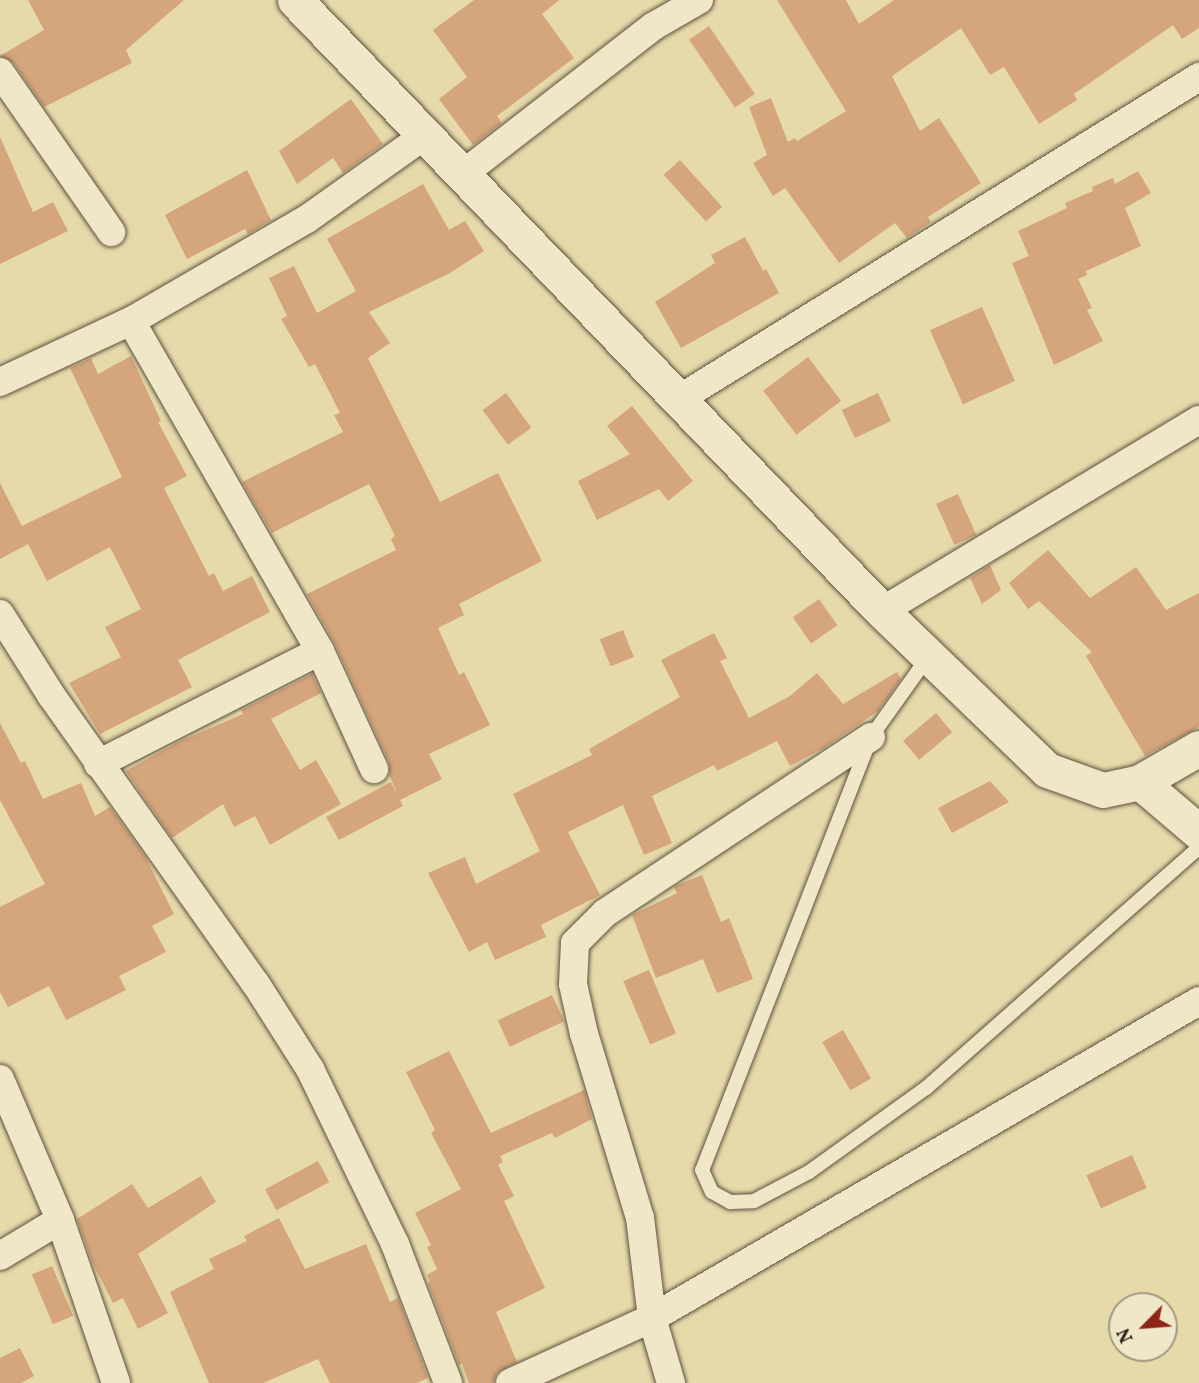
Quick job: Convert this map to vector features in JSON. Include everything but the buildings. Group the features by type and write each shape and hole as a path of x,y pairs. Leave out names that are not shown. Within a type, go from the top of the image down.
{"street":[{"path":"295,0 882,611 1047,770 1103,790 1140,782 1199,748"},
{"path":"463,174 654,26 699,0"},
{"path":"0,72 111,232"},
{"path":"679,399 1199,77"},
{"path":"0,382 131,321 307,219 425,135"},
{"path":"131,321 320,651 374,769"},
{"path":"882,611 1199,420"},
{"path":"0,614 98,764 256,984 310,1069 394,1244 448,1383"},
{"path":"98,764 320,651"},
{"path":"671,1383 652,1318 640,1218 584,1034 573,984 575,943 605,913 871,737"},
{"path":"1140,782 1199,832"},
{"path":"510,1383 652,1318 1199,1000"},
{"path":"0,1079 60,1220 116,1383"},
{"path":"0,1256 60,1220"}],"lane":[{"path":"929,657 871,737 702,1170 712,1192 730,1202 754,1201 809,1172 926,1088 1199,847"}]}
